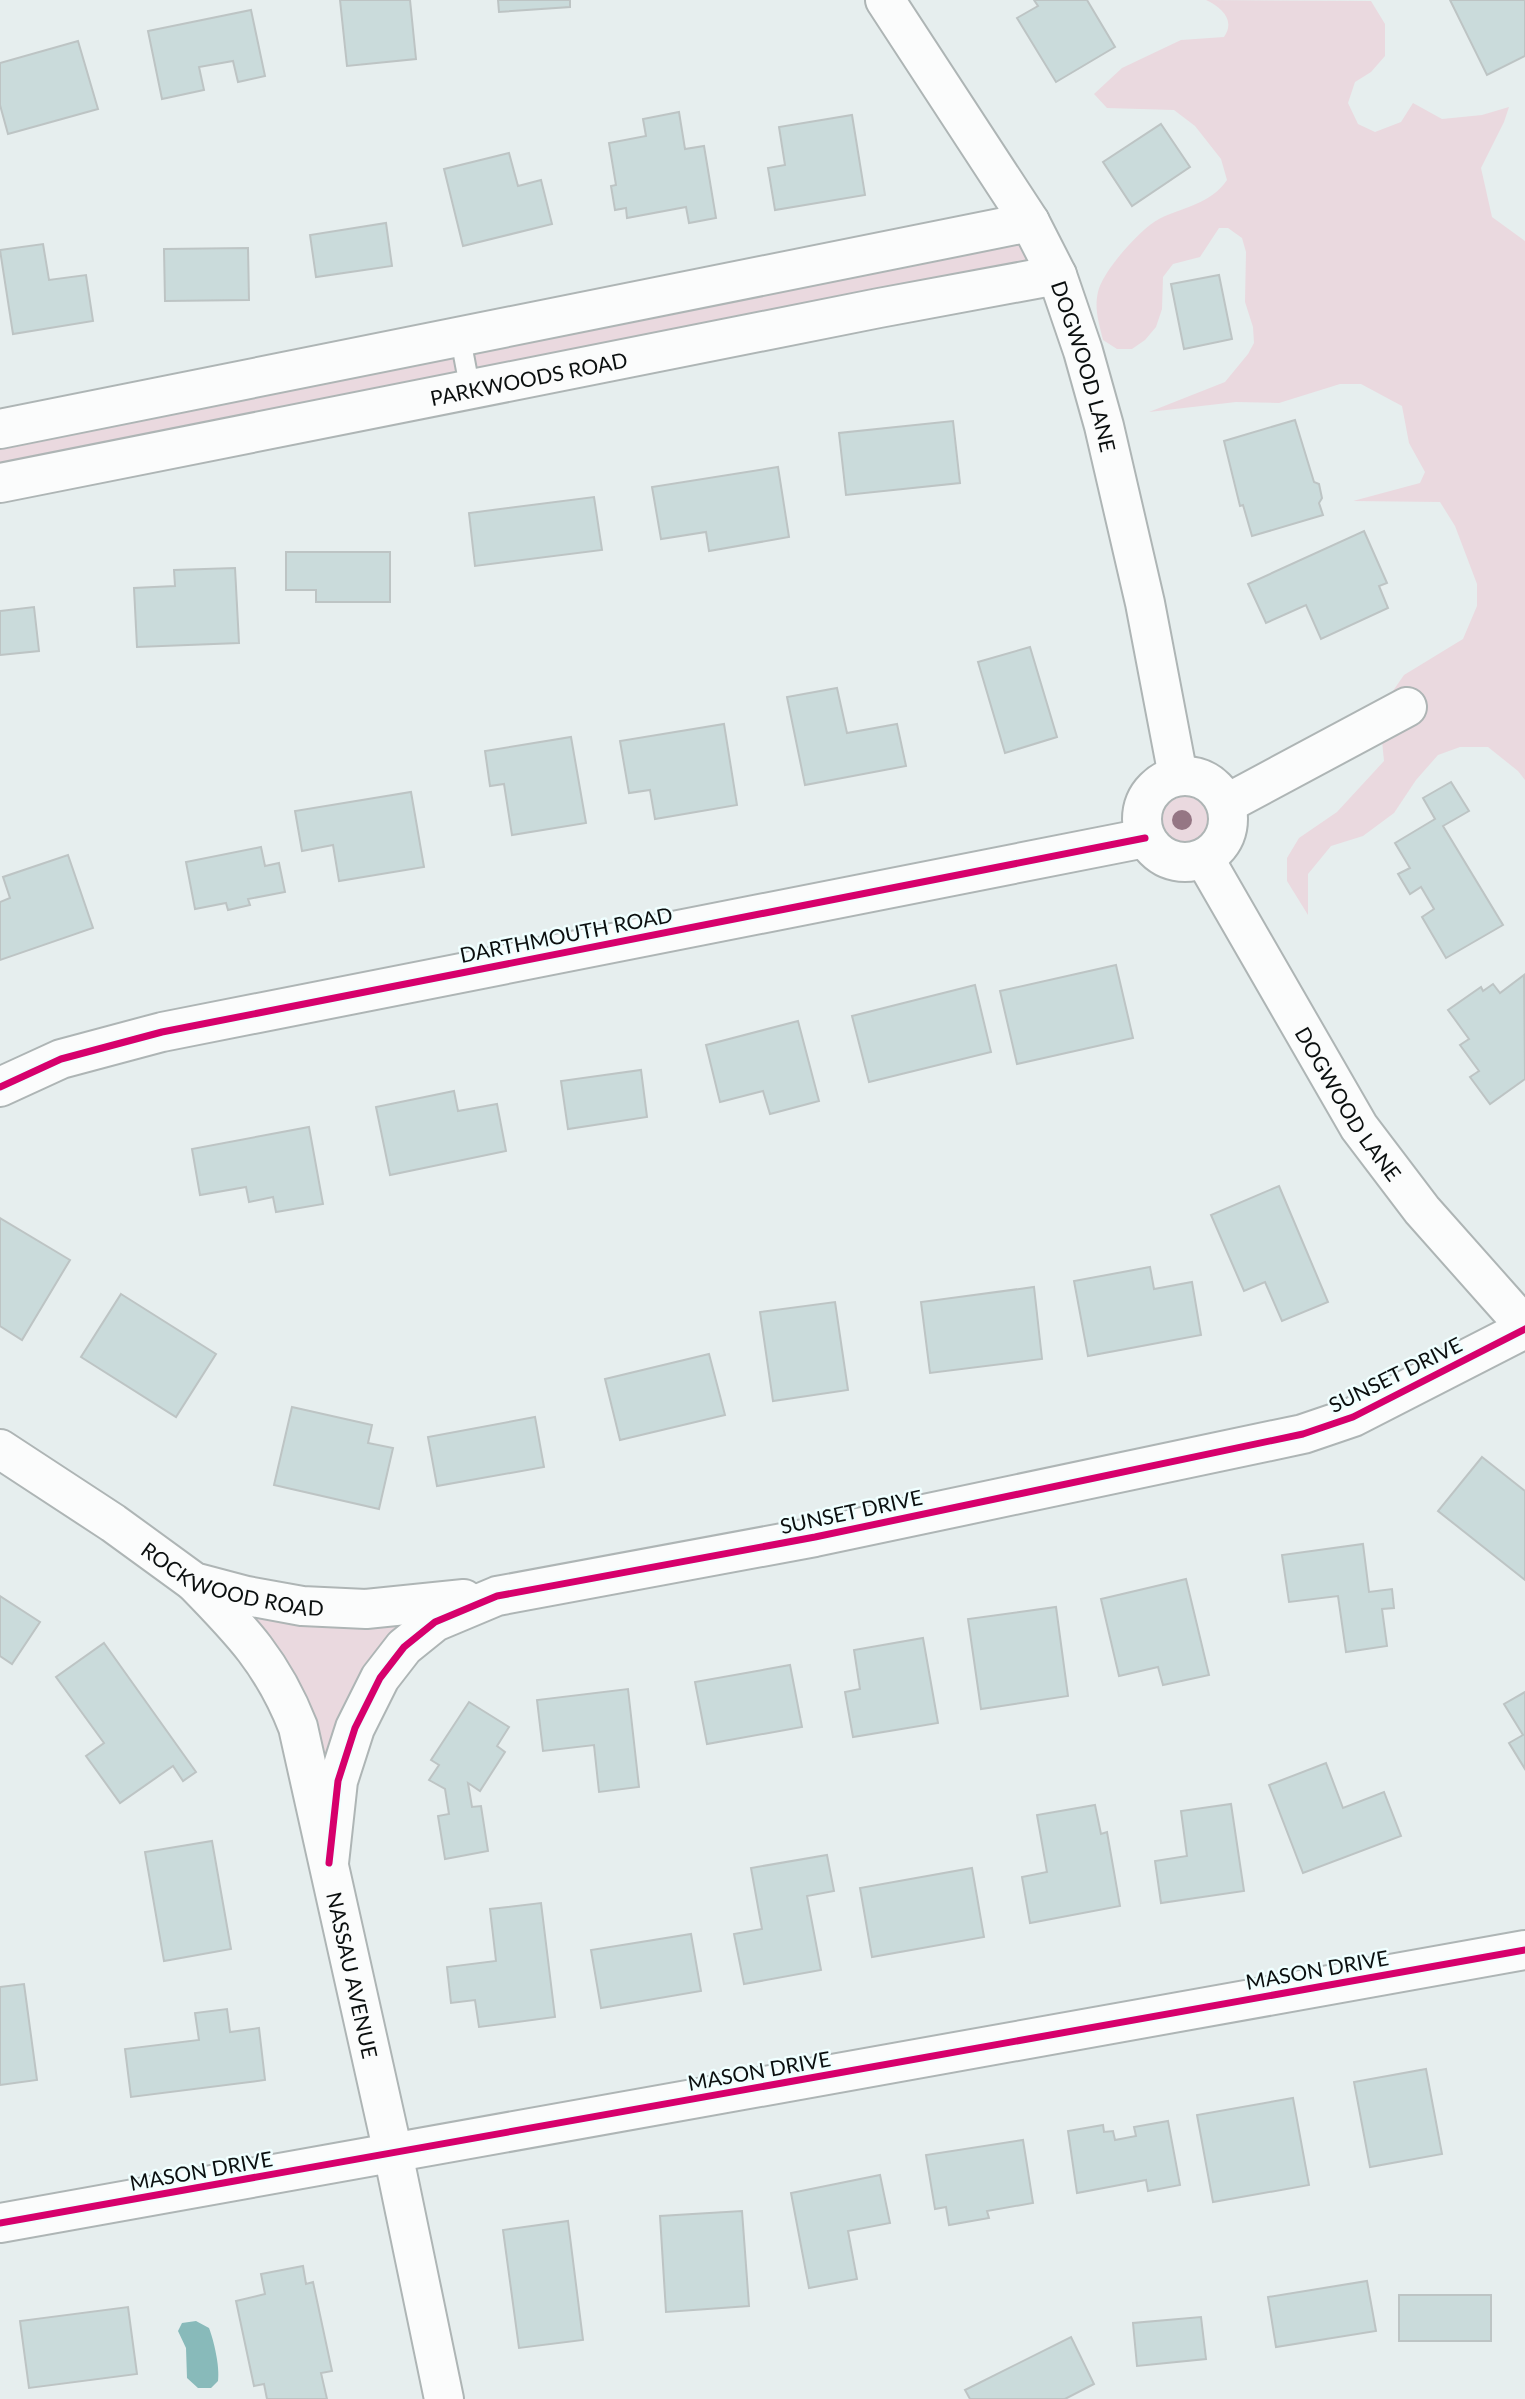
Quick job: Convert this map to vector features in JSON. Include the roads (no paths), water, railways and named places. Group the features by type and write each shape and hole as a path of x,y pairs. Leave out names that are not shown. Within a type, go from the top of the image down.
{"street":[{"name":"DOGWOOD LANE","path":"885,0 1030,222 1057,275 1083,351 1104,426 1145,603 1178,776"},
{"path":"0,429 1030,222"},
{"name":"PARKWOODS ROAD","path":"0,483 1057,275"},
{"path":"1226,803 1407,707"},
{"path":"1178,776 1202,778 1212,784 1226,803 1227,829 1223,840 1204,858 1177,862 1164,858 1145,838 1141,825 1146,798 1165,780 1178,776"},
{"name":"DARTHMOUTH ROAD","path":"0,1087 61,1059 162,1032 1145,838"},
{"name":"DOGWOOD LANE","path":"1204,858 1359,1127 1422,1210 1525,1327"},
{"name":"SUNSET DRIVE","path":"329,1863 338,1781 355,1728 380,1678 404,1647 435,1622 496,1596 815,1537 1303,1434 1353,1417 1525,1327"},
{"name":"ROCKWOOD ROAD","path":"0,1449 113,1523 194,1582 247,1596 302,1606 366,1609 496,1596"},
{"name":"NASSAU AVENUE","path":"194,1582 244,1633 285,1694 298,1727 393,2153 444,2399"},
{"name":"MASON DRIVE","path":"0,2223 1525,1950"}],"lane":[{"path":"460,336 470,389"}],"water":[{"path":"196,2321 209,2328 215,2347 218,2381 211,2388 198,2388 187,2378 186,2348 178,2331 182,2323"}]}
